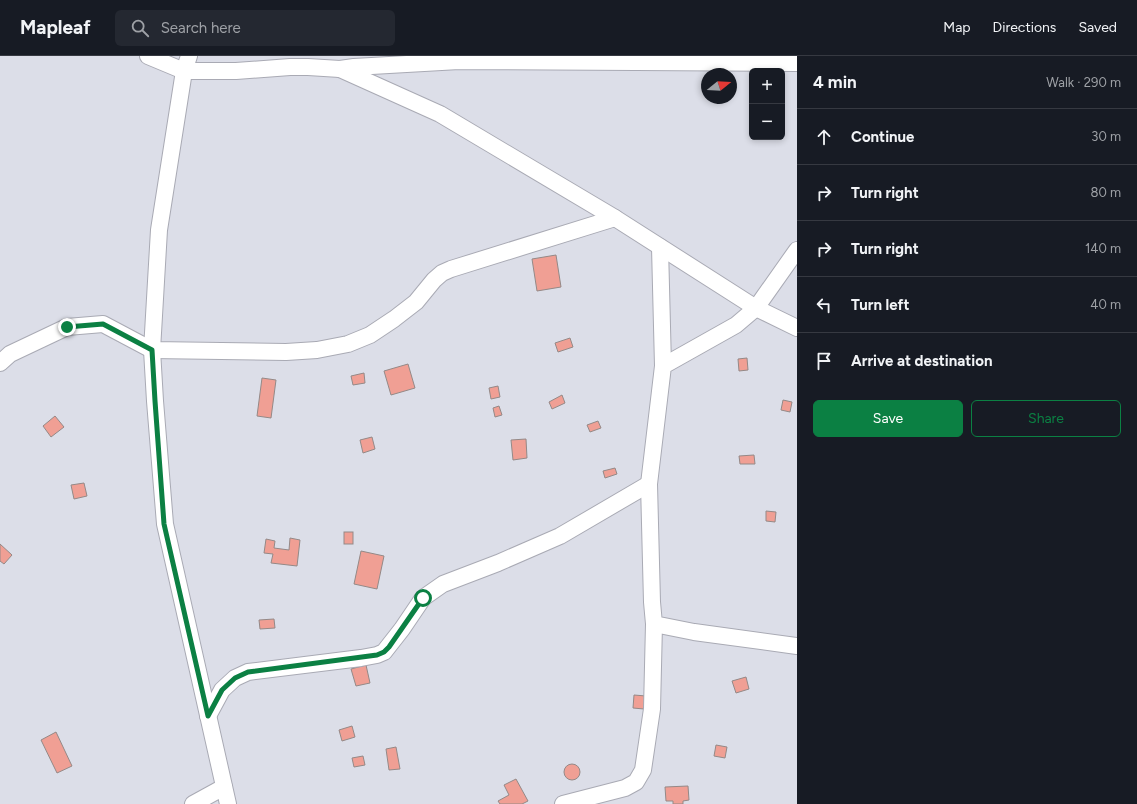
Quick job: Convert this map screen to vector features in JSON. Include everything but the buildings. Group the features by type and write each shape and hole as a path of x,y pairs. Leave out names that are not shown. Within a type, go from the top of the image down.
{"street":[{"path":"148,56 236,72 346,64 459,61 797,63"},
{"path":"187,63 159,230 152,350 164,524 228,804"},
{"path":"346,64 440,114 615,218 756,308 797,328"},
{"path":"0,363 10,354 67,327 103,324 152,350 286,352 317,350 348,344 370,335 394,319 416,302 434,280 442,273 615,218"},
{"path":"563,804 624,788 636,782 643,770 652,709 654,624 652,602 649,484 663,366 660,247"},
{"path":"663,366 736,326 756,308 797,250"},
{"path":"208,716 222,690 235,678 248,672 377,655 384,652 423,598 443,584 498,563 560,536 649,484"},
{"path":"654,624 694,632 797,646"},
{"path":"193,804 209,799 224,787"}],"route":[{"path":"67,327 103,324 152,350 164,524 208,716 222,690 235,678 248,672 377,655 384,652 423,598"}]}
